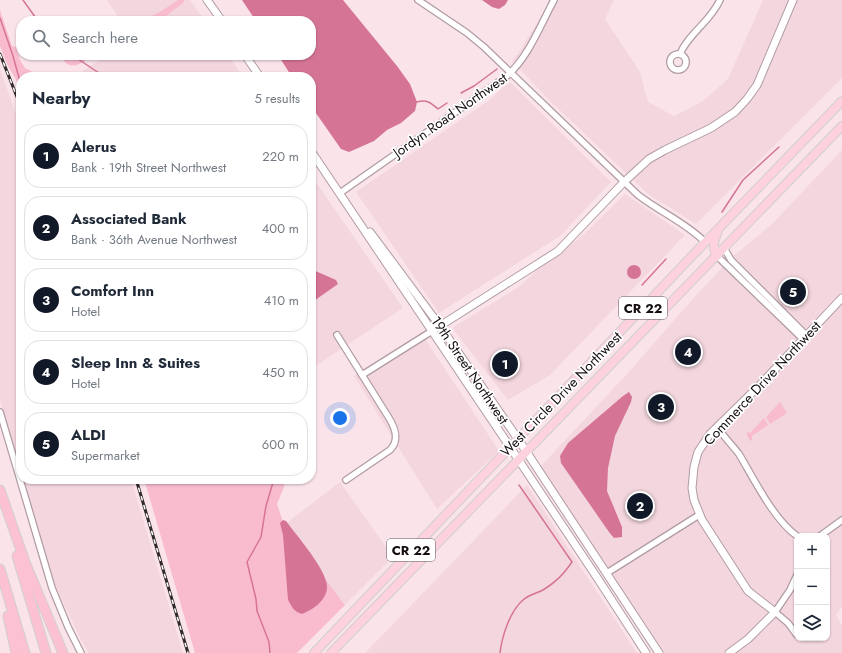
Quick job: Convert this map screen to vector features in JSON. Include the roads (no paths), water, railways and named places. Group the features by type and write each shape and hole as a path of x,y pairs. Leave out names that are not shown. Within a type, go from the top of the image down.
{"highway":[{"path":"0,490 25,562 63,653"},
{"path":"0,498 46,653"},
{"path":"0,569 25,653"},
{"path":"0,578 16,653"}],"main road":[{"name":"West Circle Drive Northwest","path":"314,653 842,101"},
{"name":"West Circle Drive Northwest","path":"331,653 842,126"},
{"path":"717,256 714,252 714,244 720,228"}],"street":[{"path":"207,0 218,16"},
{"path":"418,0 478,42 624,182 648,203 678,220 706,242"},
{"name":"Jordyn Road Northwest","path":"340,192 495,86 511,73 528,51 554,0"},
{"path":"680,54 682,48 690,38 712,15 720,0"},
{"path":"362,375 558,251 641,166 658,154 712,128 728,118 741,107 752,93 762,74 793,0"},
{"path":"248,60 257,72"},
{"name":"19th Street Northwest","path":"316,158 646,653"},
{"name":"19th Street Northwest","path":"340,192 399,269 440,326 518,439 659,653"},
{"path":"724,248 731,260 805,338"},
{"path":"717,256 805,338"},
{"name":"Commerce Drive Northwest","path":"775,612 748,590 699,515 692,488 694,466 698,452 710,434 718,428 842,298"},
{"path":"337,335 395,428 396,440 393,447 386,454 346,480"},
{"path":"0,412 16,463"},
{"path":"718,428 737,452 779,519 794,533"},
{"path":"22,484 52,588 68,627 81,653"},
{"path":"607,573 699,515"},
{"path":"824,533 842,520"},
{"path":"729,653 748,639 775,612 794,581"},
{"path":"775,612 788,623 794,631"}],"waterway":[{"path":"23,0 34,16"},
{"path":"0,18 17,72"},
{"path":"80,60 98,72"},
{"path":"461,93 474,86 497,69"},
{"path":"417,102 426,101 438,109 447,103"},
{"path":"722,212 743,180 779,147"},
{"path":"642,285 666,259"},
{"path":"270,653 269,642 257,611 256,599 247,562 261,537 266,506 273,484"},
{"path":"500,653 507,624 518,605 527,597 543,590 556,581 572,562 519,485"}],"railway":[{"path":"0,54 16,94"},
{"path":"137,484 188,653"}],"place":[{"name":"ALDI","path":"793,292"},
{"name":"Sleep Inn & Suites","path":"688,352"},
{"name":"Alerus","path":"505,364"},
{"name":"Comfort Inn","path":"661,407"},
{"name":"Associated Bank","path":"640,506"}]}
